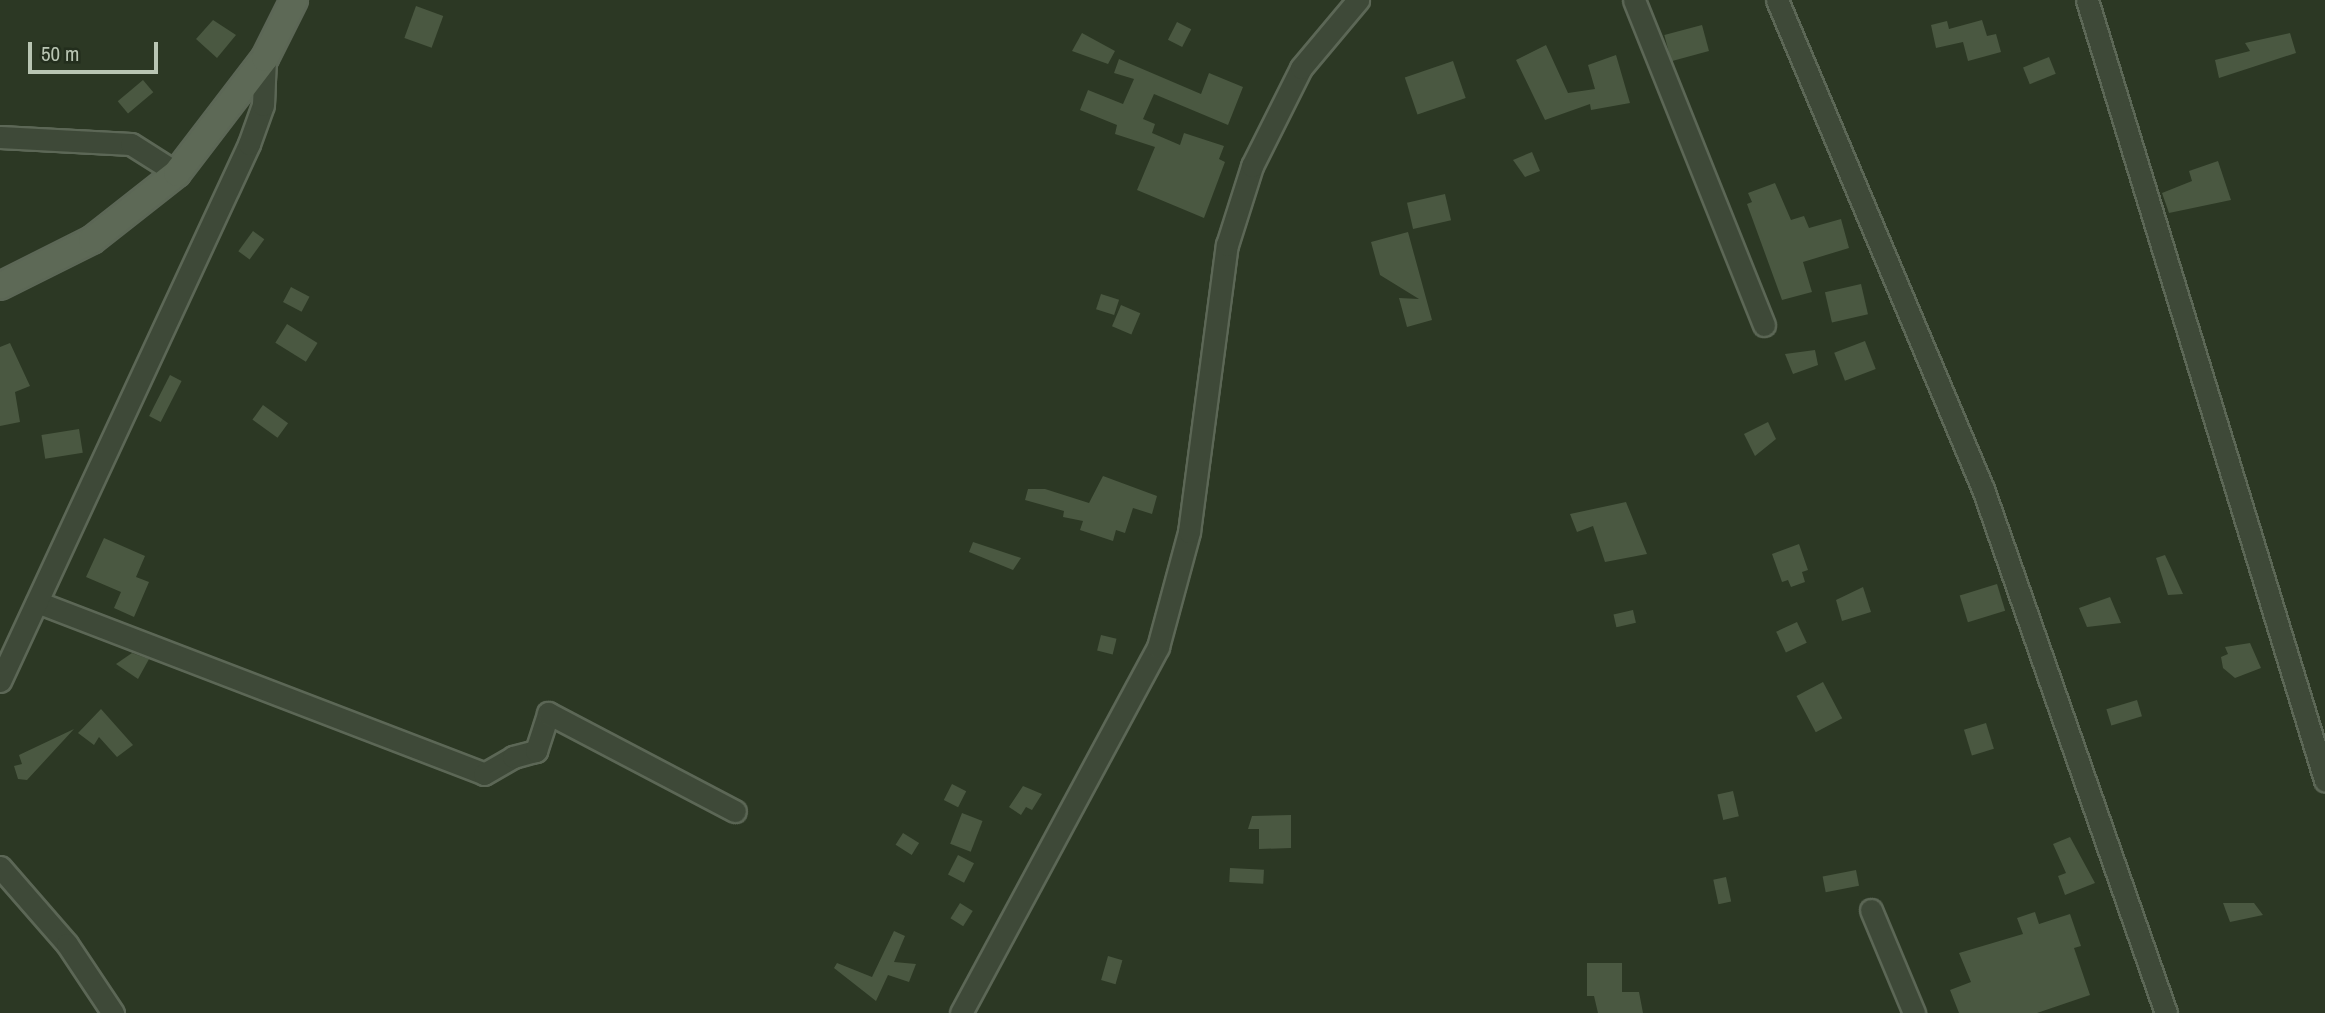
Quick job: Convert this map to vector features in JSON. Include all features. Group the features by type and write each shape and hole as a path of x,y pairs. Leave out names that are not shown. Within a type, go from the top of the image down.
{"main road":[{"path":"0,286 92,240 177,173 265,58 294,0"}],"street":[{"path":"961,1013 1158,647 1189,532 1227,245 1252,166 1301,68 1358,0"},
{"path":"1634,0 1763,325"},
{"path":"1777,0 1983,489 2166,1013"},
{"path":"2087,0 2325,780"},
{"path":"0,681 249,144 263,105 265,58"},
{"path":"0,137 131,144 177,173"},
{"path":"37,602 484,774 513,757 536,751 548,713 734,811"},
{"path":"0,867 67,944 113,1013"},
{"path":"1871,910 1914,1013"}],"building":[{"path":"416,6 443,16 432,48 404,38"},
{"path":"213,20 236,35 217,58 196,39"},
{"path":"1982,20 1987,36 1996,34 2001,52 1968,61 1963,42 1936,48 1931,25 1947,21 1949,29"},
{"path":"1177,22 1191,29 1182,47 1168,40"},
{"path":"1702,25 1709,51 1671,61 1664,35"},
{"path":"1082,33 1115,51 1108,64 1072,51"},
{"path":"2290,33 2296,53 2219,78 2215,60 2250,51 2245,43"},
{"path":"1546,45 1568,93 1595,89 1588,65 1616,55 1630,103 1591,110 1590,104 1545,120 1516,60"},
{"path":"2049,57 2056,74 2030,84 2023,67"},
{"path":"1119,59 1201,94 1209,73 1243,87 1228,125 1154,94 1143,119 1155,124 1152,133 1180,145 1184,133 1224,146 1219,159 1225,162 1204,218 1137,190 1155,147 1115,134 1117,125 1080,110 1088,90 1123,104 1134,79 1114,73"},
{"path":"1453,61 1466,98 1417,114 1405,78"},
{"path":"143,80 153,92 128,113 118,101"},
{"path":"1532,152 1540,171 1525,177 1513,160"},
{"path":"2218,161 2231,200 2169,213 2162,193 2192,181 2189,171"},
{"path":"1775,183 1791,220 1804,216 1809,228 1841,219 1849,248 1803,262 1812,292 1782,300 1747,204 1752,202 1748,193"},
{"path":"1445,194 1451,220 1413,229 1407,203"},
{"path":"253,231 264,239 250,259 238,251"},
{"path":"1408,232 1432,320 1407,327 1399,298 1419,299 1380,275 1371,242"},
{"path":"1861,284 1868,314 1832,323 1825,292"},
{"path":"291,287 310,297 302,312 283,302"},
{"path":"1101,294 1119,300 1114,315 1096,309"},
{"path":"1121,305 1140,313 1131,334 1112,326"},
{"path":"287,324 318,343 306,362 275,343"},
{"path":"1865,341 1876,369 1845,381 1834,353"},
{"path":"10,343 30,386 15,392 20,422 0,426 0,347"},
{"path":"1815,350 1818,365 1793,374 1785,354"},
{"path":"170,375 182,381 161,422 149,416"},
{"path":"263,405 288,423 277,438 252,420"},
{"path":"1768,422 1776,439 1755,456 1744,434"},
{"path":"79,429 83,453 45,459 41,435"},
{"path":"1103,476 1157,496 1152,514 1133,508 1125,533 1116,530 1113,541 1080,530 1083,521 1063,517 1064,511 1025,500 1028,489 1045,489 1089,503"},
{"path":"1626,502 1647,554 1605,562 1593,526 1577,532 1570,514"},
{"path":"104,538 145,556 136,577 149,582 134,617 114,608 121,592 86,577"},
{"path":"973,542 1021,558 1013,570 969,552"},
{"path":"1799,544 1808,570 1802,572 1805,582 1791,587 1788,580 1782,582 1772,554"},
{"path":"2165,555 2183,594 2168,595 2156,558"},
{"path":"1997,584 2005,611 1968,622 1960,595"},
{"path":"1863,587 1871,612 1842,621 1836,600"},
{"path":"2110,597 2121,623 2087,627 2079,608"},
{"path":"1633,610 1636,623 1616,627 1614,614"},
{"path":"1797,622 1807,643 1786,653 1776,632"},
{"path":"1101,635 1117,639 1113,654 1097,651"},
{"path":"2250,643 2261,668 2235,678 2223,668 2221,657 2228,654 2225,647"},
{"path":"132,653 149,659 138,679 116,664"},
{"path":"1823,682 1842,718 1816,732 1797,696"},
{"path":"2137,700 2142,716 2111,726 2106,709"},
{"path":"101,709 133,745 117,757 99,737 94,745 78,733"},
{"path":"1986,723 1994,749 1972,756 1964,730"},
{"path":"74,729 27,780 18,779 14,766 22,764 19,755"},
{"path":"952,784 966,791 958,807 944,800"},
{"path":"1023,786 1042,794 1032,810 1026,807 1021,815 1009,807"},
{"path":"1733,791 1739,816 1723,820 1717,795"},
{"path":"962,813 983,821 971,852 950,844"},
{"path":"1291,815 1291,848 1259,849 1259,829 1248,829 1252,816"},
{"path":"903,833 919,843 912,855 896,845"},
{"path":"2070,837 2095,883 2065,895 2058,876 2066,873 2053,844"},
{"path":"958,855 974,863 964,883 948,875"},
{"path":"1230,868 1264,870 1263,884 1229,882"},
{"path":"1856,870 1859,886 1826,892 1823,876"},
{"path":"1726,877 1731,901 1718,904 1713,880"},
{"path":"960,903 973,911 963,926 950,918"},
{"path":"2223,903 2254,903 2263,915 2230,922"},
{"path":"2035,912 2039,924 2070,914 2081,946 2074,948 2090,995 2037,1013 1959,1013 1950,990 1971,982 1959,953 2023,934 2017,918"},
{"path":"894,931 905,936 894,962 916,964 909,982 888,975 876,1001 834,968 837,963 872,977"},
{"path":"1108,956 1122,960 1116,984 1101,980"},
{"path":"1587,963 1622,963 1622,992 1639,992 1643,1013 1598,1013 1594,996 1587,996"}]}
